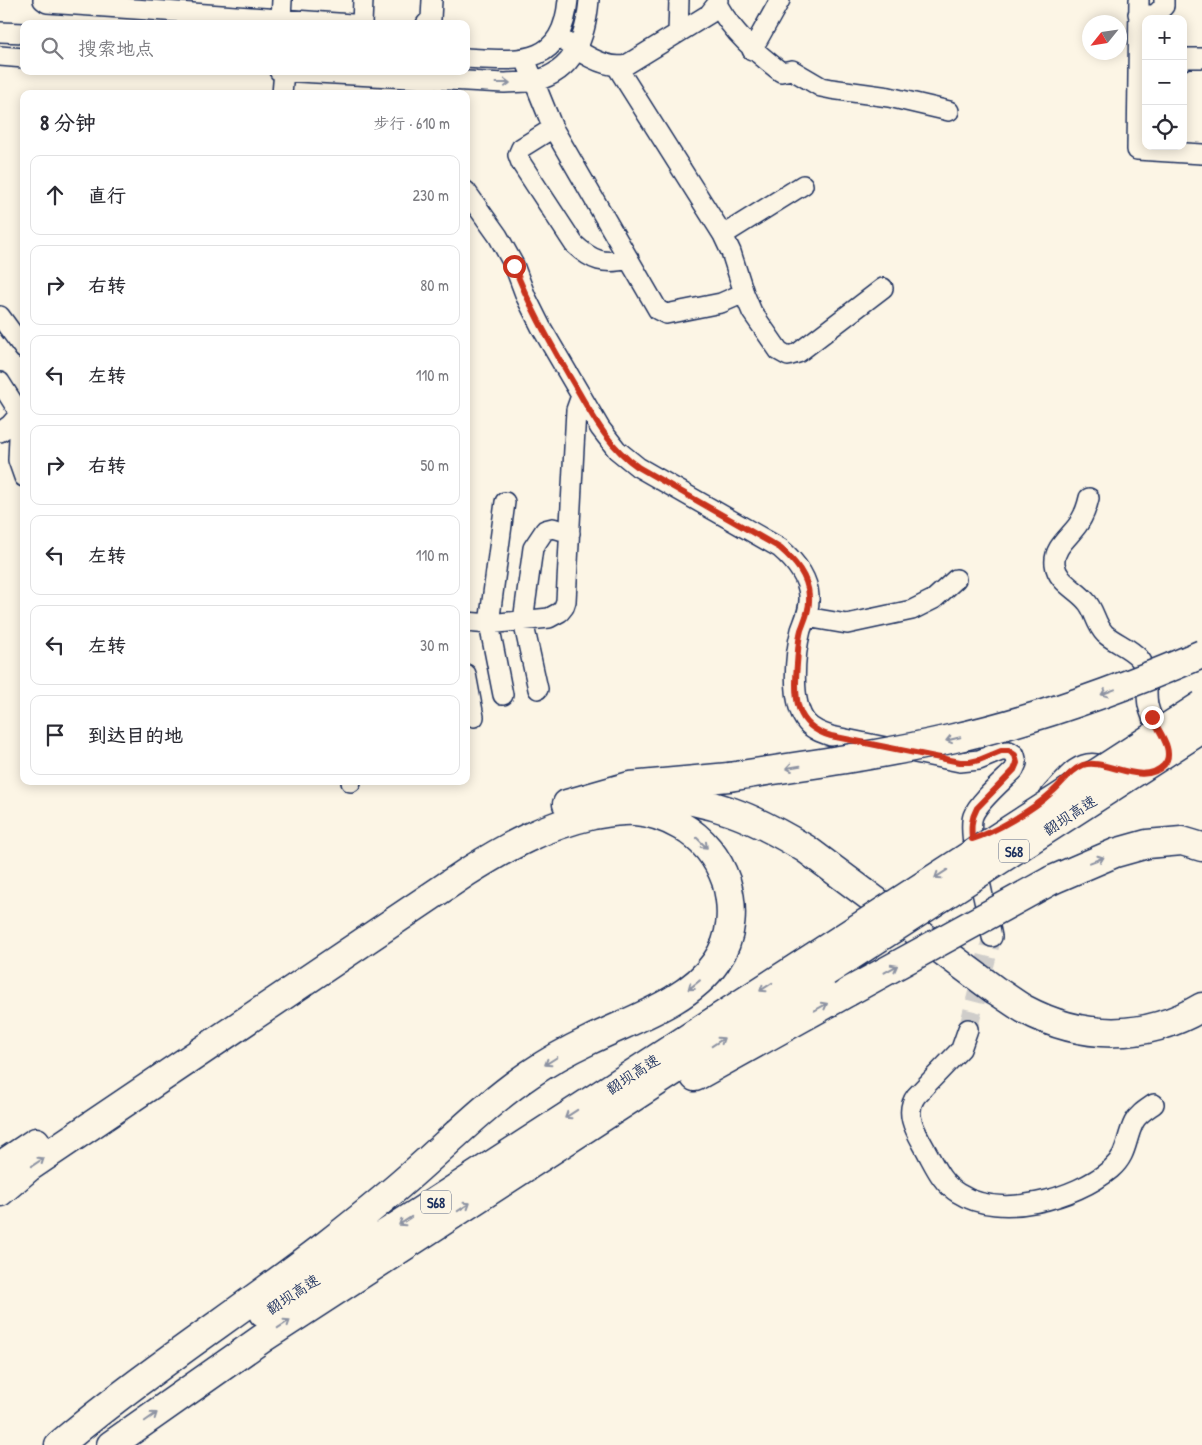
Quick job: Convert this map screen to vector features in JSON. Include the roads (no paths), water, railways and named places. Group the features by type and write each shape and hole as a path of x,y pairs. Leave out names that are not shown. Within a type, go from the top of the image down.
{"highway":[{"path":"0,1166 486,840 546,810 630,786 729,777 881,753 951,739 1022,721 1100,695 1159,673 1202,654"},
{"name":"翻坝高速","path":"111,1445 263,1338 488,1192 1202,705"},
{"name":"翻坝高速","path":"66,1445 252,1320 1202,729"},
{"path":"577,801 608,796 668,796 698,801 754,820 806,849 995,990 1024,1009 1056,1023 1090,1032 1123,1033 1156,1028 1186,1016 1202,1007"},
{"path":"59,1445 99,1412 333,1240 378,1204 471,1119 504,1092 560,1056 664,1004 693,987 706,976 717,962 726,945 730,927 731,909 723,873 714,855 686,829 670,820 634,810"},
{"path":"0,1192 28,1168 494,855 548,828 605,813 634,810 666,811 718,823 745,834 796,864 986,1004 1028,1030 1050,1039 1073,1046 1118,1050 1142,1048 1164,1043 1202,1027"},
{"path":"488,1192 1052,880 1114,853 1147,844 1182,842 1202,847"}],"street":[{"path":"43,0 46,3 295,20"},
{"path":"281,19 282,0"},
{"path":"362,20 363,0"},
{"path":"430,20 432,0"},
{"path":"470,58 525,59 543,53 559,37 567,18 568,0"},
{"path":"341,75 442,82 504,83 534,81 557,72 577,51 587,22 589,0"},
{"path":"678,33 679,0"},
{"path":"752,50 780,0"},
{"path":"1142,150 1137,150 1138,7 1155,15 1164,6 1164,0"},
{"path":"559,37 577,51 617,67 626,65 709,14 718,2 737,35 752,50 781,72 792,70 821,87 888,97 949,111"},
{"path":"0,32 20,34"},
{"path":"0,56 20,58"},
{"path":"1187,58 1202,58"},
{"path":"525,59 553,128 658,310 666,314 721,302 744,293"},
{"path":"617,67 723,235 752,312 780,351 788,356 798,353 883,288"},
{"path":"282,90 284,75"},
{"path":"553,128 521,148 518,155 520,164 574,244 586,255 607,262 629,259"},
{"path":"1180,150 1202,154"},
{"path":"723,235 803,185"},
{"path":"470,201 498,236 514,266 526,297 541,327 600,428 617,450 627,459 771,542 789,556 803,575 808,586 809,598 798,645 796,691 798,707 808,724 814,730 831,736 960,762 979,760 1001,751 1009,751 1015,755 1017,763 1014,770 977,808 971,822 972,839 992,937"},
{"path":"0,316 20,344"},
{"path":"0,382 20,410"},
{"path":"470,622 489,624 549,618 560,612 564,607 566,601 576,410 582,396"},
{"path":"0,432 20,417"},
{"path":"20,442 18,460 20,466"},
{"path":"972,839 996,830 1040,801 1051,793 1070,773 1084,765 1096,764 1106,768 1139,774 1151,772 1162,767 1168,759 1168,749 1148,707 1145,668 1139,658 1130,650 1104,633 1096,622 1090,606 1059,576 1055,566 1055,555 1086,512 1089,498"},
{"path":"503,695 489,624 505,502"},
{"path":"538,689 524,621 533,548 545,530 553,528 570,533"},
{"path":"806,617 846,624 912,610 934,599 956,579"},
{"path":"470,696 474,717"},
{"path":"968,1029 961,1049 916,1096 910,1110 914,1126 937,1172 946,1184 958,1194 972,1200 987,1204 1016,1206 1045,1201 1097,1178 1111,1168 1121,1157 1134,1122 1154,1104"}],"tunnel":[{"path":"968,1029 992,937"}]}
